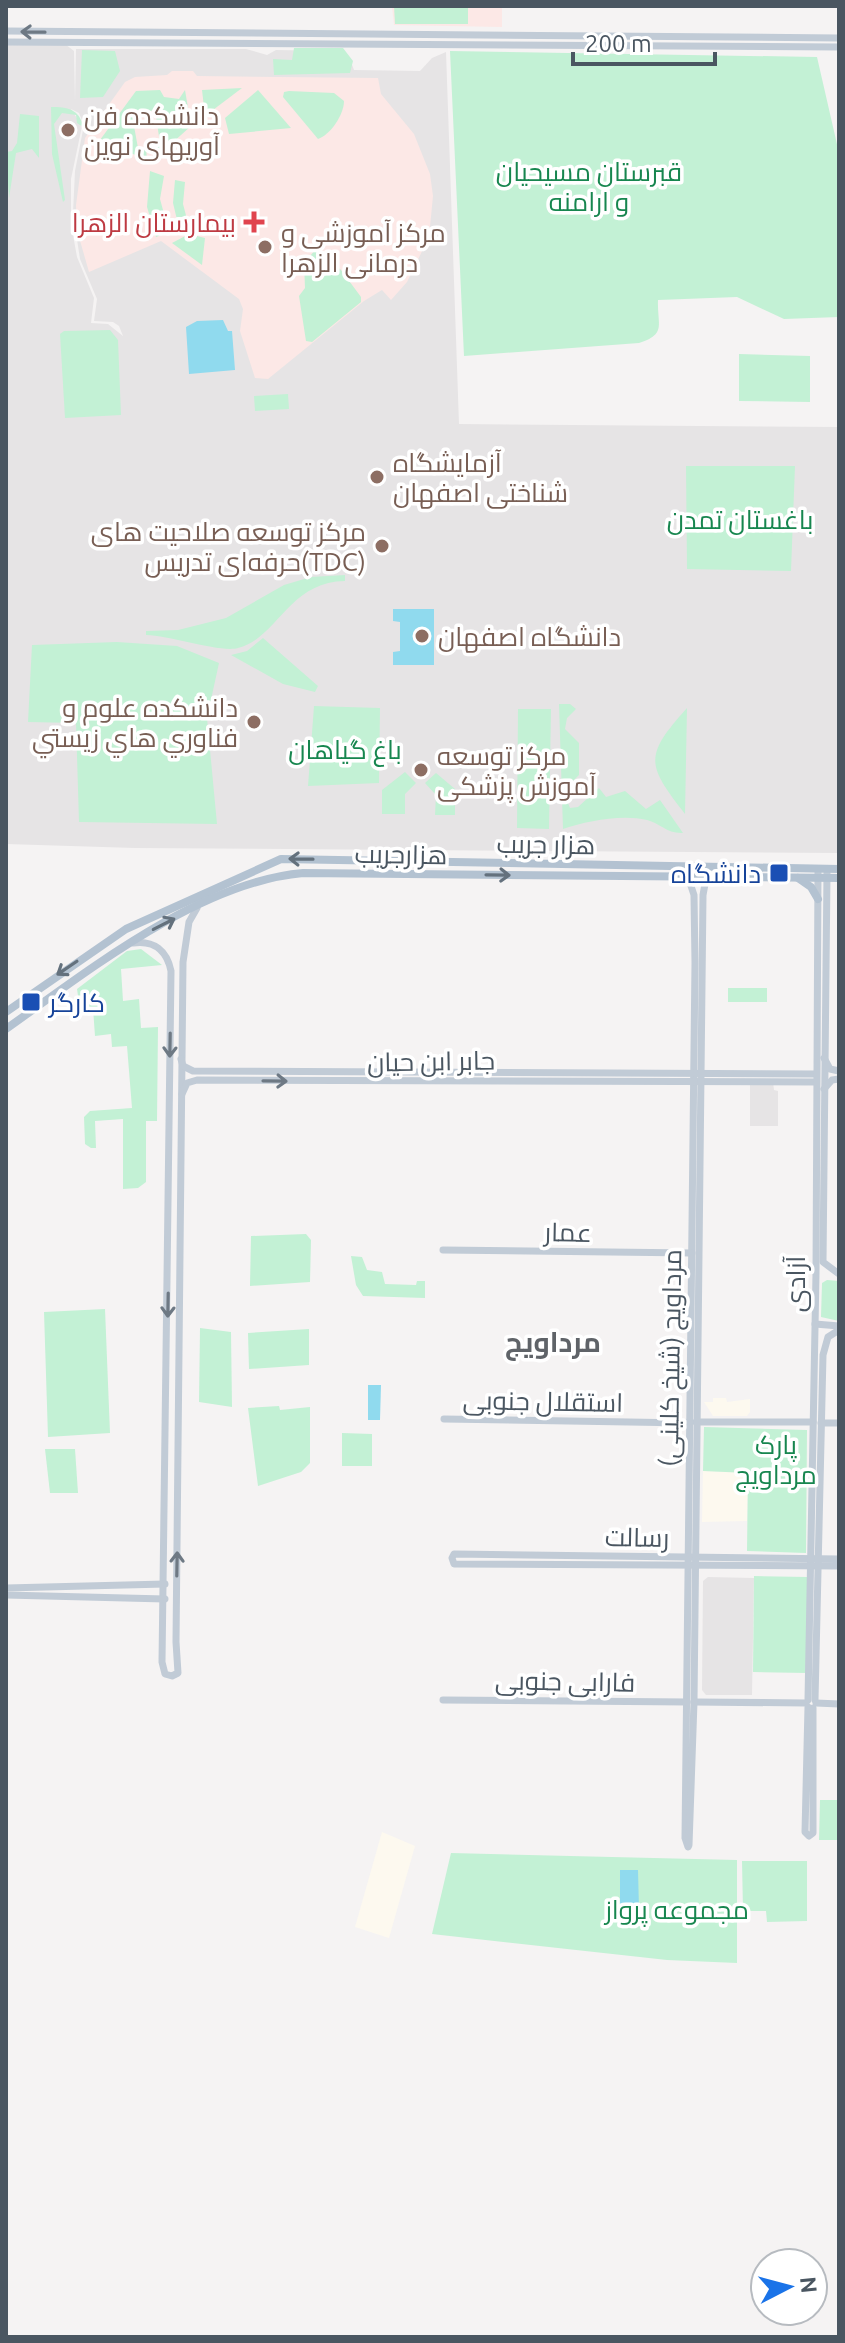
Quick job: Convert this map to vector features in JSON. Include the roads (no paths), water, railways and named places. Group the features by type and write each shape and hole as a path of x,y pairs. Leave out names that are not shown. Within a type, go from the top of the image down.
{"main road":[{"path":"6,31 709,42 839,47"},
{"path":"71,44 75,38 72,33"},
{"path":"88,44 86,38 89,33"},
{"path":"6,42 709,42 839,38"},
{"name":"هزار جریب","path":"6,1012 126,929 281,859 822,874 839,869"},
{"name":"هزارجریب","path":"6,1029 127,944 263,879 303,873 798,878 822,874 839,878"},
{"name":"آزادی","path":"809,1832 816,1562 815,1324 823,1091 818,899 822,874"},
{"name":"آزادی","path":"822,874 821,1002 816,1078 823,1262 839,1275"},
{"name":"مرداویج (شیخ کلینی)","path":"679,876 690,883 694,895 699,963"},
{"name":"مرداویج (شیخ کلینی)","path":"692,1422 699,963 703,895 705,884 712,877"},
{"path":"798,878 811,887 818,899"},
{"path":"127,944 152,944 165,954 171,971 163,1671 172,1676 178,1673 181,1019 185,940 197,908"},
{"path":"170,1019 181,1019"},
{"path":"823,1053 826,1064 839,1071"},
{"path":"180,1057 187,1069 197,1076 187,1083 180,1099"},
{"path":"318,1072 318,1082"},
{"name":"جابر ابن حیان","path":"197,1076 318,1072 697,1078"},
{"name":"جابر ابن حیان","path":"197,1076 318,1082 697,1078"},
{"path":"697,1078 816,1078"},
{"name":"مرداویج (شیخ کلینی)","path":"690,1702 691,1838 688,1847 692,1253 697,1078"},
{"path":"823,1091 832,1080 839,1079"},
{"path":"170,1107 173,1151 177,1152 180,1148"},
{"path":"169,1170 176,1168 180,1199"},
{"name":"عمار","path":"443,1250 692,1253"},
{"path":"816,1274 839,1275"},
{"path":"815,1324 839,1328"},
{"name":"آزادی","path":"817,1423 824,1345 839,1328"},
{"name":"استقلال جنوبی","path":"444,1419 839,1423"},
{"path":"816,1545 836,1562 815,1576 800,1562 816,1545"},
{"name":"رسالت","path":"691,1561 454,1564 454,1554 836,1562"},
{"path":"6,1595 121,1592 165,1584"},
{"path":"6,1588 121,1592 165,1599"},
{"name":"فارابی جنوبی","path":"443,1700 839,1704"}],"water":[{"path":"223,320 228,331 232,331 235,370 189,374 186,327 197,321"},
{"path":"393,609 434,609 434,665 393,665 393,652 400,651 400,622 393,621"},
{"path":"368,1385 381,1385 380,1420 368,1420"},
{"path":"620,1870 638,1870 639,1909 620,1909"}],"place":[{"name":"دانشکده فن آوریهای نوین","path":"68,130"},
{"name":"بیمارستان الزهرا","path":"254,222"},
{"name":"مرکز آموزشی و درمانی الزهرا","path":"265,247"},
{"name":"آزمایشگاه شناختی اصفهان","path":"377,477"},
{"name":"مرکز توسعه صلاحیت های حرفه‌ای تدریس(TDC)","path":"382,546"},
{"name":"دانشگاه اصفهان","path":"422,636"},
{"name":"دانشکده علوم و فناوري هاي زيستي","path":"254,722"},
{"name":"مرکز توسعه آموزش پزشکی","path":"421,770"},
{"name":"دانشگاه","path":"779,873"},
{"name":"کارگر","path":"31,1002"}],"district":[{"name":"مرداویج","path":"553,1341"}],"park label":[{"name":"قبرستان مسیحیان و ارامنه","path":"589,186"},
{"name":"باغستان تمدن","path":"740,519"},
{"name":"باغ گیاهان","path":"345,749"},
{"name":"پارک مرداویج","path":"776,1459"},
{"name":"مجموعه پرواز","path":"677,1909"}]}
